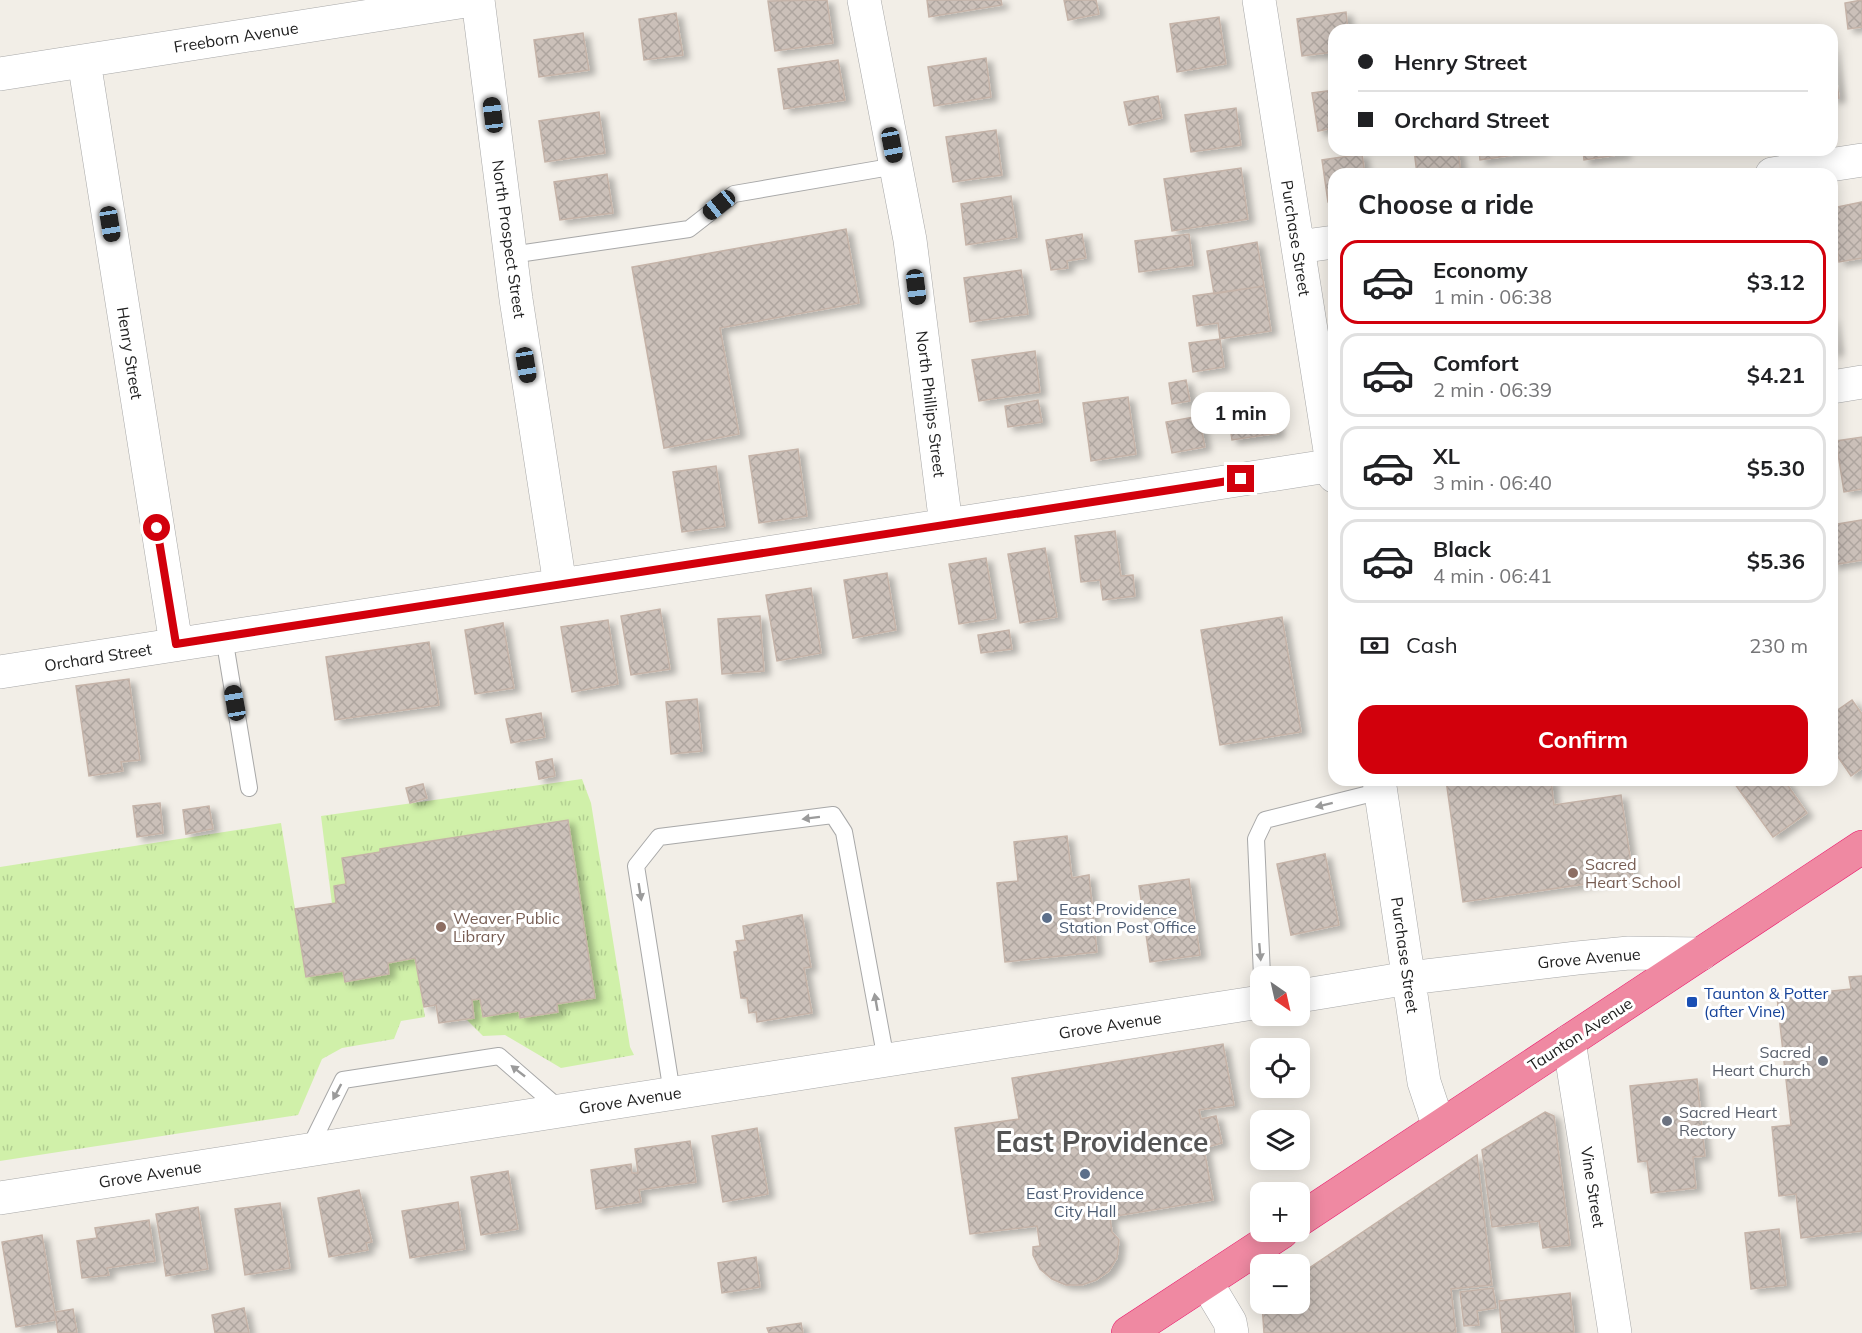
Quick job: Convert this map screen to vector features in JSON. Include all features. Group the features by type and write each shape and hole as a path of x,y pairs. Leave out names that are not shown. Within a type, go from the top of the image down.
{"highway":[{"name":"Taunton Avenue","path":"1310,1213 1862,848"},
{"path":"1128,1333 1267,1242"}],"street":[{"name":"Freeborn Avenue","path":"0,74 472,0"},
{"name":"North Prospect Street","path":"478,0 511,255 560,585"},
{"name":"North Phillips Street","path":"864,0 910,240 946,525"},
{"name":"Purchase Street","path":"1259,0 1328,436"},
{"name":"Henry Street","path":"84,61 176,644"},
{"path":"1811,168 1862,160"},
{"path":"1298,247 1328,243"},
{"path":"1838,386 1862,382"},
{"name":"Orchard Street","path":"0,672 946,525 1328,469"},
{"name":"Purchase Street","path":"1380,786 1424,1082 1439,1127"},
{"name":"Grove Avenue","path":"1310,994 1409,978 1629,952 1701,954"},
{"name":"Grove Avenue","path":"0,1198 1250,1004"},
{"name":"Vine Street","path":"1569,1041 1615,1333"},
{"path":"1206,1282 1230,1322 1232,1333"}],"lane":[{"path":"511,255 689,229 734,194 896,166"},
{"path":"224,637 249,788"},
{"path":"1262,966 1256,839 1264,820 1380,786"},
{"path":"672,1093 636,866 659,837 833,815 844,831 886,1060"},
{"path":"309,1149 343,1080 500,1056 561,1110"}],"green space":[{"path":"582,779 591,803 630,1047 634,1055 561,1068 505,1035 483,1036 466,1019 474,1017 472,1000 480,999 483,1016 519,1011 520,1018 558,1012 557,1004 595,998 568,821 380,849 380,852 343,858 346,884 336,903 332,904 321,816"},
{"path":"281,823 306,977 343,971 345,981 389,974 388,963 415,958 425,1017 401,1021 394,1039 342,1048 322,1059 298,1115 0,1161 0,867"}],"building":[{"path":"827,0 833,43 775,51 768,1"},
{"path":"927,0 1001,0 1002,5 929,17"},
{"path":"1064,0 1096,0 1099,14 1068,20"},
{"path":"1862,0 1862,27 1848,29 1845,3"},
{"path":"1346,12 1347,24 1328,24 1328,53 1302,56 1297,19"},
{"path":"676,13 683,55 644,60 639,19"},
{"path":"1219,17 1226,64 1177,72 1170,24"},
{"path":"583,33 589,70 539,77 534,40"},
{"path":"986,58 991,97 934,106 928,67"},
{"path":"838,60 845,100 784,109 778,69"},
{"path":"1328,91 1328,129 1318,131 1312,93"},
{"path":"1158,96 1162,118 1129,125 1124,102"},
{"path":"1236,108 1241,145 1191,152 1185,115"},
{"path":"599,112 605,153 545,162 539,121"},
{"path":"996,130 1002,175 953,182 946,137"},
{"path":"1362,156 1364,168 1328,168 1328,202 1322,160"},
{"path":"1415,156 1459,156 1460,168 1416,168"},
{"path":"1480,156 1508,156 1480,160"},
{"path":"1584,156 1611,156 1584,160"},
{"path":"1241,168 1248,219 1172,231 1164,179"},
{"path":"607,174 613,213 560,220 554,182"},
{"path":"1011,196 1017,237 966,245 961,204"},
{"path":"1862,202 1862,258 1839,262 1838,207"},
{"path":"846,229 859,303 720,328 739,434 664,448 632,267"},
{"path":"1082,234 1086,258 1067,261 1068,268 1051,270 1046,240"},
{"path":"1189,234 1193,265 1139,272 1135,241"},
{"path":"1257,242 1264,286 1214,294 1207,251"},
{"path":"1021,270 1028,314 970,322 964,278"},
{"path":"1264,286 1271,331 1220,339 1218,323 1197,326 1193,296"},
{"path":"1220,339 1224,367 1193,372 1189,343"},
{"path":"1035,351 1040,392 979,401 972,360"},
{"path":"1186,380 1190,401 1172,404 1169,383"},
{"path":"1128,397 1136,454 1091,461 1083,403"},
{"path":"1273,399 1278,433 1232,440 1227,406"},
{"path":"1038,400 1042,422 1008,427 1005,406"},
{"path":"1199,416 1205,447 1172,453 1166,422"},
{"path":"1862,437 1862,489 1844,492 1838,441"},
{"path":"798,449 807,516 759,523 749,456"},
{"path":"716,466 725,526 682,532 673,472"},
{"path":"1862,520 1862,560 1838,564 1838,524"},
{"path":"1115,531 1121,576 1133,575 1135,596 1103,600 1100,580 1081,582 1075,536"},
{"path":"1045,548 1057,617 1020,623 1008,554"},
{"path":"986,558 996,618 959,624 949,564"},
{"path":"887,573 896,630 853,638 844,580"},
{"path":"811,588 821,653 777,661 766,595"},
{"path":"660,609 670,669 631,675 621,616"},
{"path":"760,616 764,671 722,674 718,619"},
{"path":"1282,617 1301,732 1220,745 1201,630"},
{"path":"608,620 618,684 572,692 561,627"},
{"path":"503,623 514,688 475,694 465,630"},
{"path":"1009,630 1012,649 981,653 978,635"},
{"path":"429,642 439,705 335,720 326,657"},
{"path":"129,679 140,760 121,762 123,771 89,776 76,686"},
{"path":"697,699 702,751 671,754 666,702"},
{"path":"1852,700 1862,714 1862,768 1851,776 1838,757 1838,710"},
{"path":"541,713 545,737 511,743 506,719"},
{"path":"552,759 555,776 539,779 536,762"},
{"path":"423,784 427,798 410,803 406,788"},
{"path":"1447,786 1552,786 1554,805 1621,795 1633,877 1463,902"},
{"path":"1736,786 1788,786 1807,813 1773,837"},
{"path":"160,803 163,833 137,837 133,806"},
{"path":"209,806 213,829 186,834 183,810"},
{"name":"Weaver Public Library","path":"568,820 595,998 557,1004 558,1012 520,1018 519,1011 483,1017 480,999 472,1000 474,1018 439,1023 436,1005 424,1007 415,958 388,963 389,974 345,982 343,971 306,977 295,909 336,903 334,886 346,884 342,858 380,852 380,849"},
{"name":"East Providence Station Post Office","path":"1067,836 1072,878 1089,875 1097,952 1005,962 997,883 1018,881 1014,842"},
{"path":"1325,854 1339,925 1291,935 1277,864"},
{"path":"1189,879 1200,955 1150,962 1139,886"},
{"path":"802,915 811,967 804,968 812,1013 757,1022 756,1012 749,1013 747,998 741,998 734,952 738,951 736,941 745,940 743,926"},
{"name":"Sacred Heart Church","path":"1862,976 1862,1231 1801,1238 1796,1194 1779,1196 1772,1127 1791,1125 1777,997 1851,989 1849,977"},
{"name":"East Providence City Hall","path":"1223,1044 1234,1105 1199,1110 1201,1119 1216,1116 1222,1143 1204,1148 1213,1200 1110,1217 1112,1232 1119,1240 1117,1258 1109,1271 1096,1280 1082,1285 1066,1285 1052,1279 1040,1269 1033,1255 1033,1247 1040,1246 1037,1226 970,1234 955,1128 1019,1119 1012,1078"},
{"name":"Sacred Heart Rectory","path":"1697,1079 1705,1156 1693,1157 1696,1188 1651,1193 1647,1161 1638,1162 1630,1086"},
{"path":"1545,1112 1554,1116 1570,1245 1543,1248 1539,1221 1492,1227 1482,1150"},
{"path":"757,1128 768,1194 723,1202 712,1136"},
{"path":"690,1141 696,1182 639,1190 641,1202 596,1209 591,1170 631,1164 632,1173 638,1173 635,1149"},
{"path":"1477,1155 1492,1285 1451,1289 1456,1333 1264,1333 1263,1314 1310,1314 1310,1268"},
{"path":"508,1171 518,1229 481,1235 471,1177"},
{"path":"359,1190 372,1242 366,1243 368,1250 329,1257 318,1198"},
{"path":"458,1202 465,1249 410,1258 402,1211"},
{"path":"280,1203 290,1268 245,1275 235,1209"},
{"path":"198,1207 208,1269 166,1276 156,1214"},
{"path":"149,1220 155,1261 107,1268 109,1275 82,1278 77,1241 97,1238 95,1228"},
{"path":"1779,1229 1786,1285 1751,1289 1745,1233"},
{"path":"42,1235 56,1320 16,1327 2,1242"},
{"path":"756,1257 760,1287 722,1293 718,1263"},
{"path":"1493,1288 1496,1308 1477,1311 1479,1325 1464,1326 1460,1292"},
{"path":"1570,1293 1574,1333 1502,1333 1499,1301"},
{"path":"244,1308 249,1333 215,1333 212,1315"},
{"path":"73,1309 77,1333 58,1333 55,1312"},
{"path":"801,1323 803,1333 769,1333 767,1328"}],"place":[{"name":"Sacred Heart School","path":"1573,873"},
{"name":"East Providence Station Post Office","path":"1047,918"},
{"name":"Weaver Public Library","path":"441,927"},
{"name":"Taunton & Potter (after Vine)","path":"1692,1002"},
{"name":"Sacred Heart Church","path":"1823,1061"},
{"name":"Sacred Heart Rectory","path":"1667,1121"},
{"name":"East Providence City Hall","path":"1085,1174"}],"district":[{"name":"East Providence","path":"1102,1141"}],"route":[{"path":"157,528 176,644 1241,479"}]}
